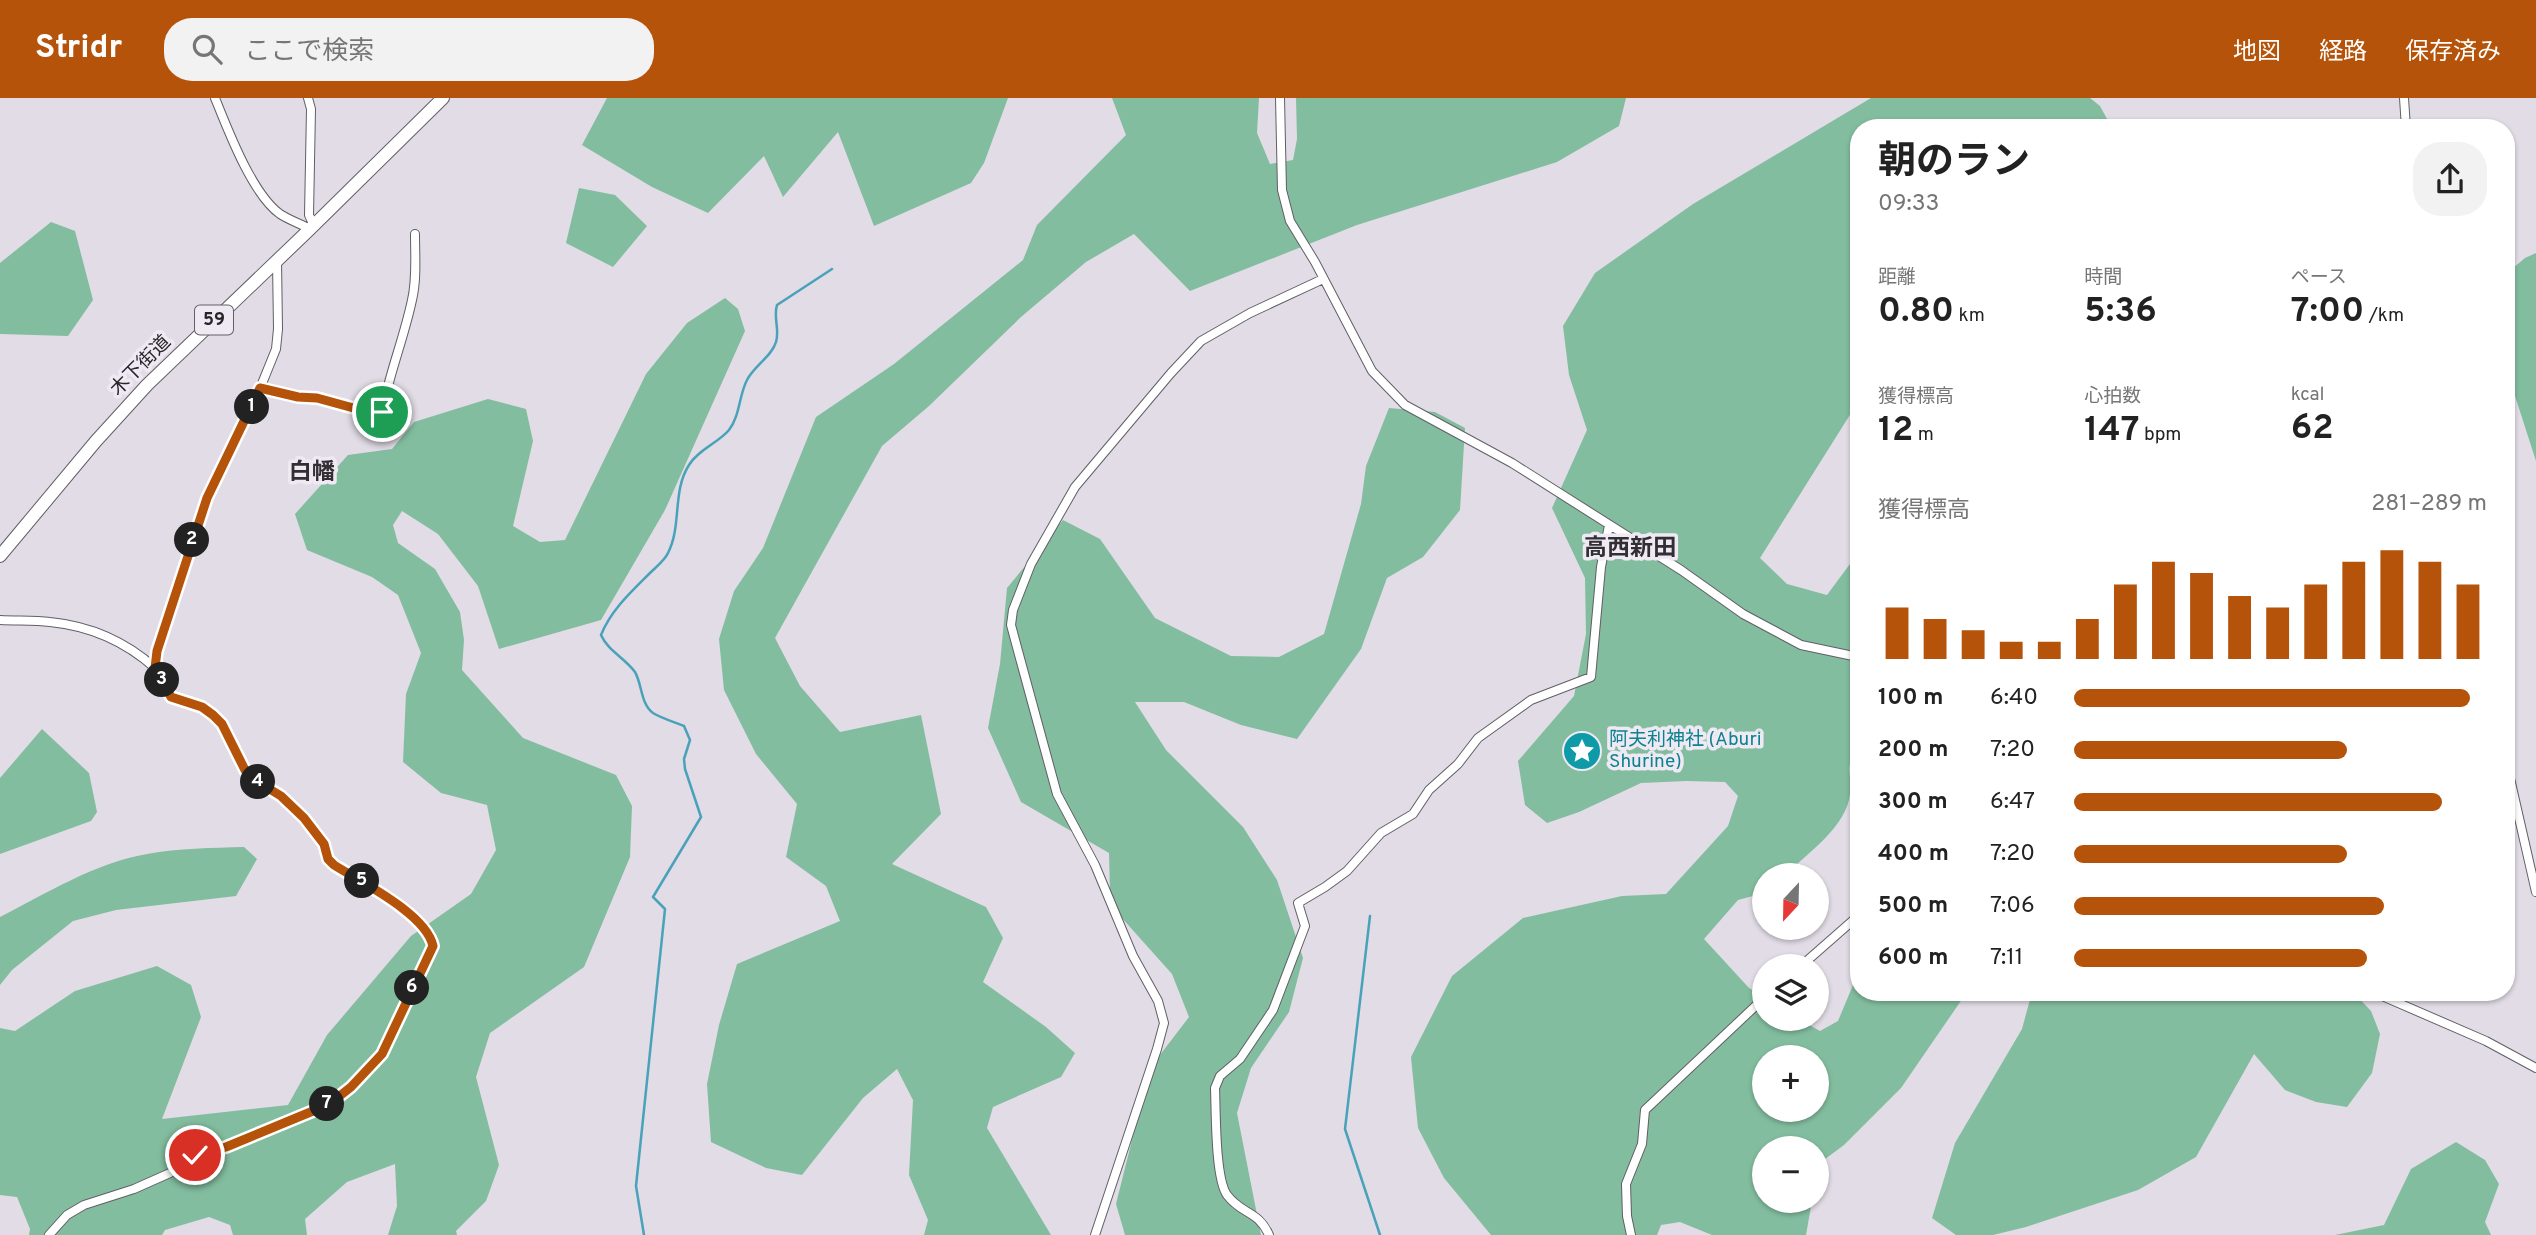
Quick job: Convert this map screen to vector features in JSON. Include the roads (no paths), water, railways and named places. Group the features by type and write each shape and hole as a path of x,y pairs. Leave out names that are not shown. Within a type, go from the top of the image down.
{"main road":[{"name":"木下街道","path":"0,556 147,384 443,98"}],"street":[{"path":"215,98 249,173 265,198 280,214 312,227"},
{"path":"308,98 311,109 309,215 312,227"},
{"path":"1280,98 1282,190 1290,221 1372,371 1405,405 1512,463 1681,570 1743,614 1801,645 1850,655"},
{"path":"2404,98 2405,119"},
{"path":"260,388 298,397 317,398 379,415 412,300 415,234"},
{"path":"155,668 157,651 207,498 276,349 277,261"},
{"path":"1095,1235 1164,1023 1158,1001 1133,956 1095,865 1057,794 1011,625 1013,610 1031,564 1075,487 1201,341 1250,313 1324,279"},
{"path":"1269,1235 1263,1221 1237,1206 1224,1192 1220,1172 1215,1088 1220,1076 1240,1059 1273,1010 1305,926 1298,903 1347,871 1381,833 1413,814 1429,790 1458,764 1478,738 1531,700 1591,677 1601,567 1609,525"},
{"path":"0,620 49,622 100,633 141,656 155,668 171,697 202,707 222,724 245,770 253,779 281,796 304,818 324,844 328,859 334,865 382,893 413,918 426,929 433,946 382,1054 351,1087 332,1102 226,1147 195,1155 170,1173 134,1189 84,1205 66,1215 49,1235"},
{"path":"2515,800 2536,892"},
{"path":"1815,954 1850,923"},
{"path":"2394,1001 2486,1041 2536,1068"},
{"path":"1631,1235 1627,1216 1626,1184 1642,1144 1645,1110 1752,1009"}],"waterway":[{"path":"644,1235 636,1186 665,909 653,897 701,817 685,769 684,759 690,740 684,726 660,717 649,709 635,672 608,646 601,635 610,617 623,601 667,556 675,532 684,475 693,460 724,435 733,424 747,380 776,342 777,305 832,269"},
{"path":"1370,916 1345,1129 1380,1235"}],"place":[{"name":"阿夫利神社 (Aburi Shurine)","path":"1582,751"}],"district":[{"name":"白幡","path":"312,473"},
{"name":"高西新田","path":"1630,549"}]}
